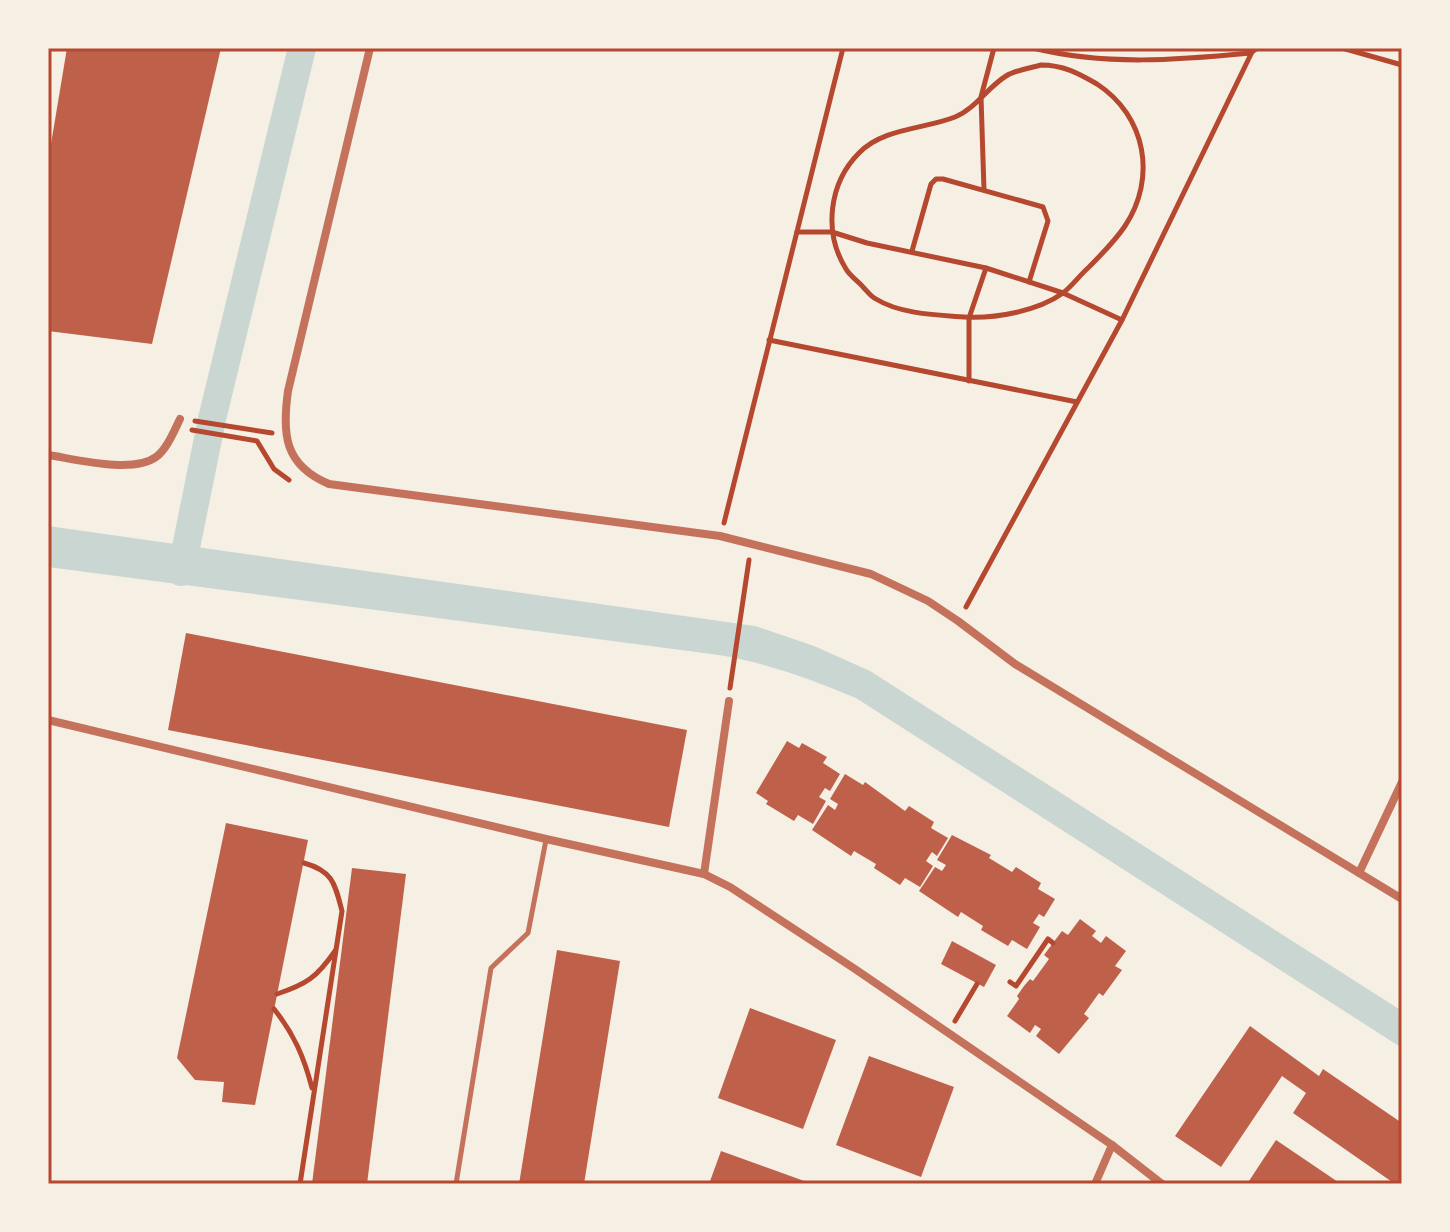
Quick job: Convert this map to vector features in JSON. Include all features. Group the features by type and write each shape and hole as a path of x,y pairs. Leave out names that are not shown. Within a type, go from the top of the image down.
{"street":[{"path":"370,48 288,391 285,435 297,460 310,476 329,484 720,536 871,574 928,601 1015,664 1402,899"},
{"path":"48,455 125,465 143,463 157,457 180,419"},
{"path":"704,874 729,701"},
{"path":"48,720 704,874 730,887 948,1033 1112,1145 1162,1184"},
{"path":"1359,873 1402,782"},
{"path":"1095,1184 1112,1145"}],"lane":[{"path":"456,1184 491,968 528,933 546,839"}],"path":[{"path":"720,536 843,48"},
{"path":"984,190 981,97 994,48"},
{"path":"1033,48 1068,57 1166,61 1255,50"},
{"path":"1342,48 1402,65"},
{"path":"958,621 1122,320 1255,50"},
{"path":"1059,65 1068,57"},
{"path":"1041,65 1059,65 1099,86 1119,103 1128,112 1140,136 1145,161 1139,195 1125,225 1063,293 1036,307 969,318 904,310 876,299 847,270 832,232 833,202 841,175 861,150 891,134 959,115 1008,75 1041,65"},
{"path":"912,251 931,184 936,179 984,190 1043,207 1047,214 1048,221 1029,282"},
{"path":"797,232 832,232 867,243 986,268 1063,293 1122,320"},
{"path":"969,381 969,318 986,268"},
{"path":"769,340 1077,402"},
{"path":"197,422 253,430"},
{"path":"196,431 257,441 274,469 297,484"},
{"path":"732,675 751,543"},
{"path":"300,1184 342,911 336,885 322,868 304,863"},
{"path":"1010,982 1016,986 1022,984 1048,939 1053,943"},
{"path":"277,994 299,987 319,974 335,950"},
{"path":"948,1033 977,984"},
{"path":"274,1009 293,1034 305,1059 314,1093"}],"shaded area":[{"path":"48,526 755,626 814,646 870,671 1402,1011 1402,1048 856,698 822,684 772,667 719,655 48,567"}],"building":[{"path":"67,48 221,48 152,344 48,331 48,162"},
{"path":"186,633 687,730 669,827 168,730"},
{"path":"787,741 799,748 802,743 827,757 823,763 840,774 830,791 825,788 819,797 826,801 813,824 798,815 794,821 766,804 768,801 756,793"},
{"path":"845,774 863,785 865,782 905,811 909,806 934,822 931,828 948,838 937,856 932,852 926,861 933,866 920,887 905,878 900,885 874,868 876,864 854,851 851,856 812,830 828,805 835,810 838,804 830,799"},
{"path":"226,823 308,840 255,1105 222,1102 224,1082 195,1080 177,1058"},
{"path":"952,835 991,855 989,858 1012,872 1016,867 1041,883 1038,889 1055,899 1044,917 1039,914 1033,923 1040,927 1027,949 1012,940 1008,946 981,930 983,926 961,912 958,917 919,891 935,867 942,871 946,865 937,860"},
{"path":"352,868 406,874 367,1184 312,1184"},
{"path":"1080,919 1096,931 1092,936 1101,943 1106,936 1126,951 1115,966 1122,970 1103,996 1099,993 1084,1014 1089,1018 1059,1054 1036,1036 1041,1029 1035,1025 1030,1033 1007,1016 1024,986 1030,979 1033,981 1049,959 1044,955 1062,931 1068,935"},
{"path":"952,941 996,965 984,987 941,964"},
{"path":"557,950 620,961 584,1184 519,1184"},
{"path":"750,1008 836,1040 803,1129 718,1098"},
{"path":"1250,1026 1319,1076 1323,1069 1402,1123 1402,1180 1399,1184 1293,1113 1306,1093 1282,1076 1221,1167 1175,1136"},
{"path":"869,1056 954,1087 921,1177 836,1145"},
{"path":"1276,1140 1341,1184 1247,1184"},
{"path":"721,1151 807,1182 709,1184"}],"waterway":[{"path":"181,572 212,419 302,48"}]}
